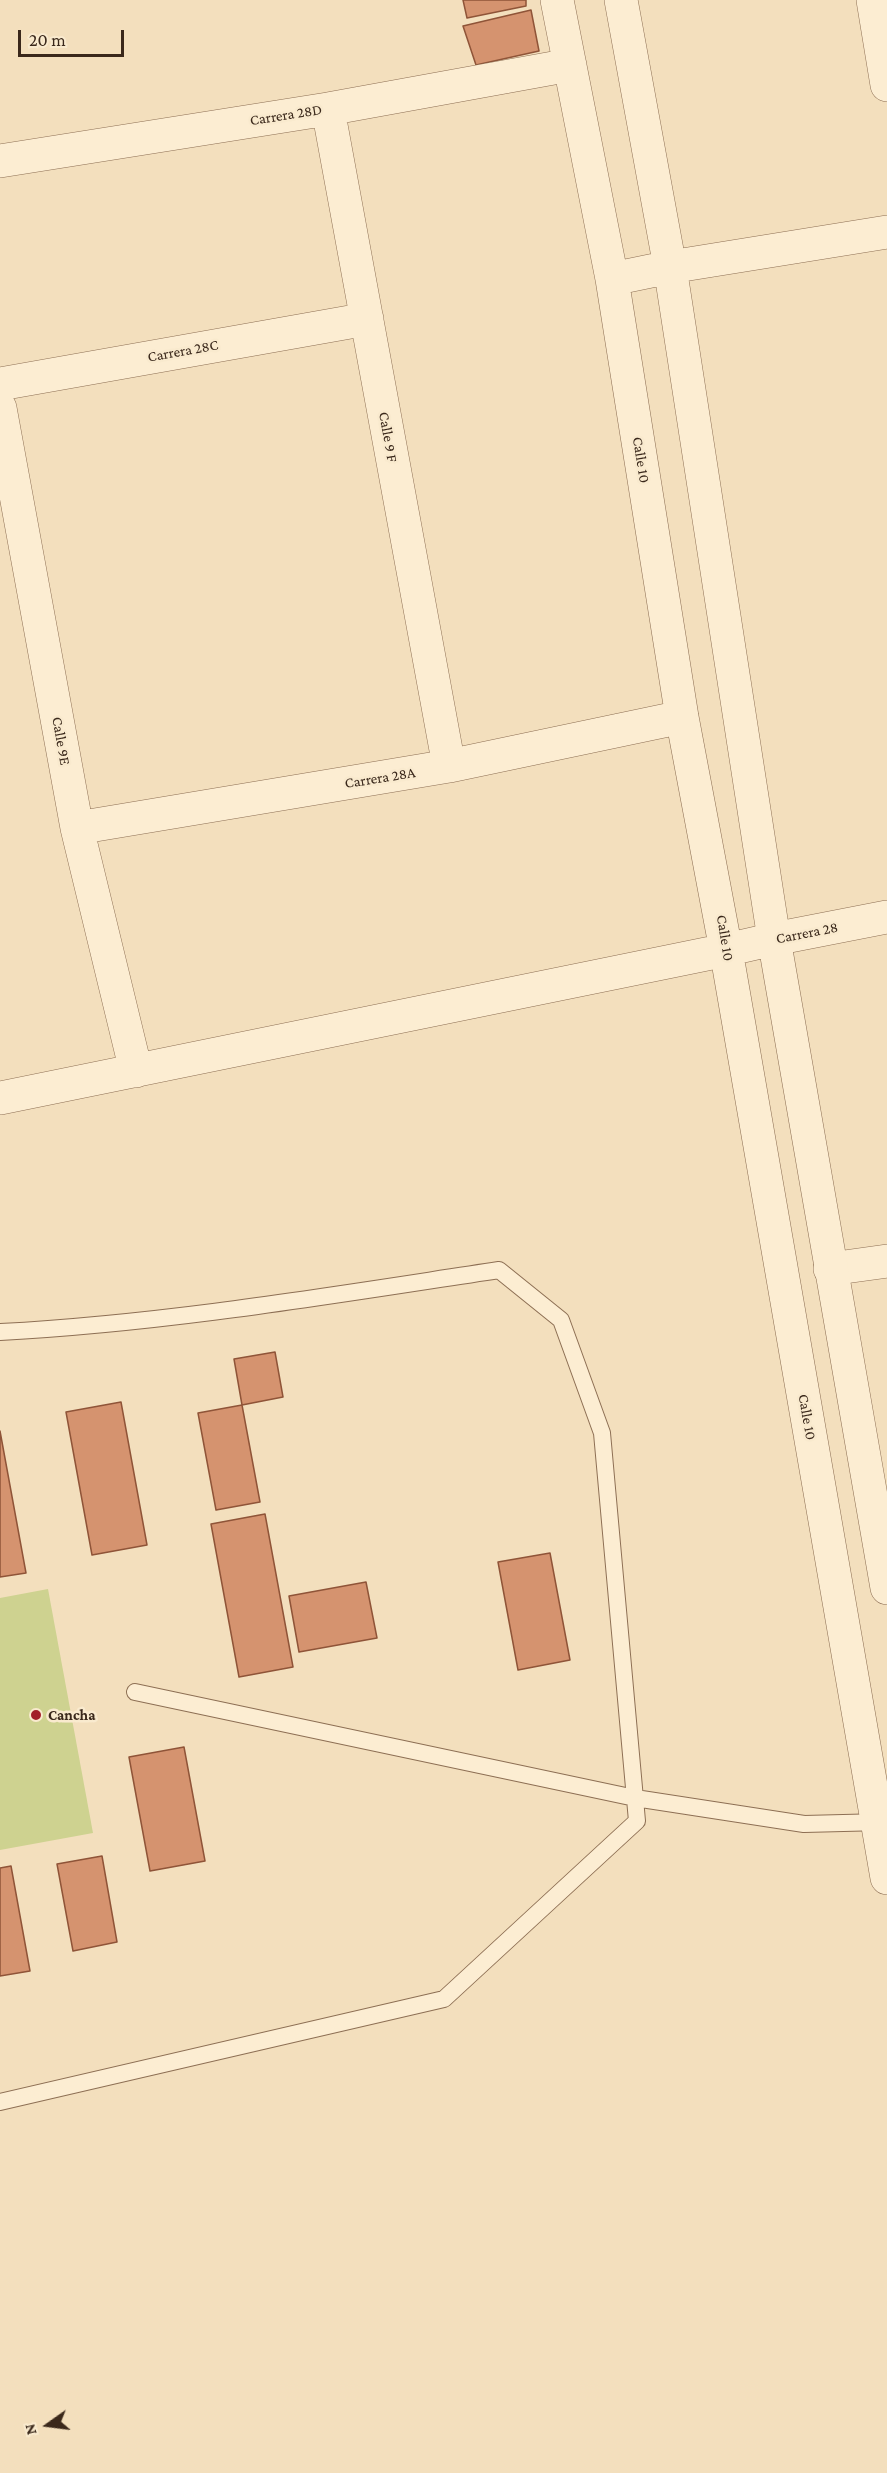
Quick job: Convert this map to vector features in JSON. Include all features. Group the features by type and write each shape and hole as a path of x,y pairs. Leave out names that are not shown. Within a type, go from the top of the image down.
{"street":[{"name":"Calle 10","path":"557,0 612,279 682,717 882,1822 887,1878"},
{"path":"621,0 670,267 774,939 887,1588"},
{"path":"873,0 887,85"},
{"name":"Carrera 28D","path":"0,161 328,109 570,65"},
{"name":"Calle 9 F","path":"328,109 449,766"},
{"path":"612,279 670,267 887,232"},
{"name":"Carrera 28C","path":"0,384 367,319"},
{"name":"Calle 9E","path":"0,408 77,828 136,1071"},
{"name":"Carrera 28A","path":"77,828 449,766 682,717"},
{"name":"Carrera 28","path":"0,1098 887,917"},
{"path":"830,1269 887,1261"}],"lane":[{"path":"0,1332 64,1329 206,1314 499,1270 561,1320 602,1433 637,1821 444,1999 0,2102"},
{"path":"135,1692 635,1798 804,1824 882,1822"}],"green space":[{"name":"Cancha","path":"48,1589 93,1833 0,1850 0,1598"}],"building":[{"path":"463,0 526,0 526,6 467,18"},
{"path":"531,10 539,51 476,65 463,26"},
{"path":"275,1352 283,1397 242,1405 234,1359"},
{"path":"121,1402 147,1545 92,1555 66,1412"},
{"path":"242,1405 260,1502 216,1510 198,1413"},
{"path":"0,1431 26,1573 0,1577"},
{"path":"265,1514 293,1667 239,1677 211,1524"},
{"path":"550,1553 570,1660 518,1670 498,1562"},
{"path":"366,1582 377,1638 299,1652 289,1596"},
{"path":"184,1747 205,1861 150,1871 129,1757"},
{"path":"102,1856 117,1942 73,1951 57,1864"},
{"path":"11,1866 30,1971 0,1976 0,1868"}],"place":[{"name":"Cancha","path":"36,1715"}]}
